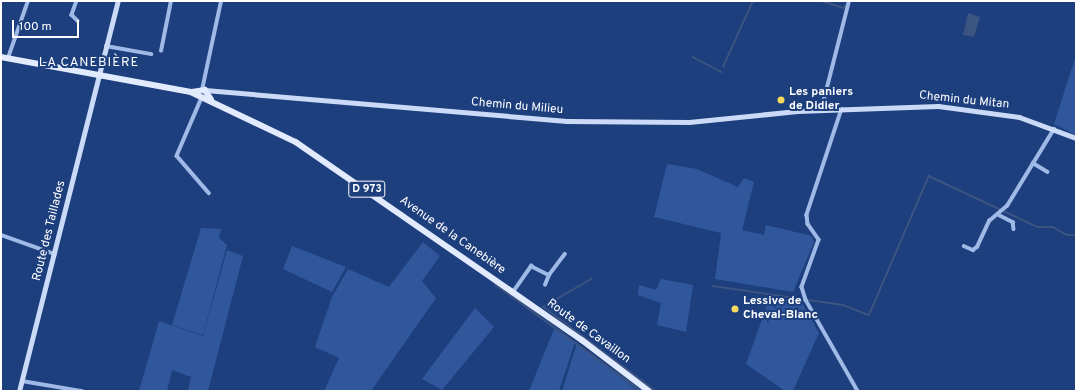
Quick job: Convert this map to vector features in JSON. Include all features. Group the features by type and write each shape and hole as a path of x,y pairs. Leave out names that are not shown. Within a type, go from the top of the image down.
{"main road":[{"path":"1,57 191,92 205,93"},
{"name":"Avenue de la Canebière","path":"205,93 212,101 301,144 513,292"},
{"name":"Route de Cavaillon","path":"513,292 649,391"}],"street":[{"path":"8,58 28,1"},
{"path":"77,1 72,16 78,21"},
{"name":"Route des Taillades","path":"19,391 118,1"},
{"path":"161,51 171,1"},
{"path":"209,193 177,156 205,93 220,1"},
{"path":"822,111 850,1"},
{"path":"106,46 151,54"},
{"name":"Chemin du Milieu","path":"205,93 566,121 703,122 822,111"},
{"name":"Chemin du Mitan","path":"822,111 938,106 1019,117 1054,128 1076,138"},
{"path":"842,109 807,215 808,224 819,240 802,287 806,300 858,391"},
{"path":"964,246 973,250 989,221 999,215 1012,200 1054,128"},
{"path":"1033,163 1048,172"},
{"path":"999,215 1013,222 1014,229"},
{"path":"1,235 55,254"},
{"path":"545,285 549,276 565,254"},
{"path":"513,292 531,266 549,276"},
{"path":"22,381 82,391"}],"shaded area":[{"path":"968,13 980,17 974,37 963,35"},
{"path":"1076,55 1076,135 1054,124"},
{"path":"667,164 697,169 738,187 744,178 754,182 742,230 764,235 766,225 812,236 814,242 793,292 715,279 721,233 654,217"},
{"path":"201,228 221,229 219,238 227,245 203,335 172,325"},
{"path":"423,242 440,256 422,281 436,298 371,391 324,391 339,358 315,347 332,297 348,269 389,287"},
{"path":"292,246 346,267 332,292 283,269"},
{"path":"227,250 243,256 208,391 188,391 191,377 172,370 167,391 139,391 159,321 203,336"},
{"path":"661,279 693,285 686,332 657,325 661,303 638,295 639,285 656,290"},
{"path":"770,297 801,301 819,333 793,391 785,391 746,364"},
{"path":"475,308 494,327 442,390 422,379"},
{"path":"554,329 575,342 559,391 529,391"},
{"path":"577,343 638,391 562,391"}],"waterway":[{"path":"723,67 753,1"},
{"path":"822,1 843,8 847,5"},
{"path":"693,57 721,72"},
{"path":"713,286 843,305 869,315 929,176 1038,227 1053,227 1067,235 1076,235"},
{"path":"592,279 544,307 656,391"},
{"path":"495,284 641,391"}],"place":[{"name":"Les paniers de Didier","path":"781,100"},
{"name":"Lessive de Cheval-Blanc","path":"735,309"}],"district":[{"name":"LA CANEBIÈRE","path":"89,63"}]}
